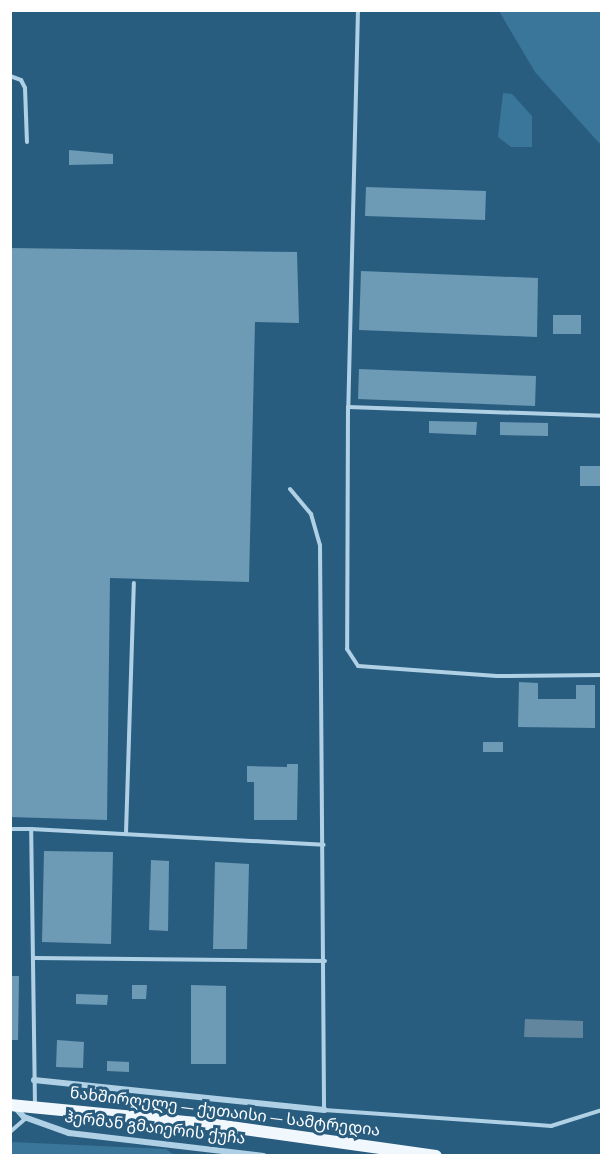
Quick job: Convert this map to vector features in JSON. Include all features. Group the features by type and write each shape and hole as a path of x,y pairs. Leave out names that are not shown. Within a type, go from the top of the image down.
{"main road":[{"name":"ნახშირღელე — ქუთაისი — სამტრედია","path":"12,1105 209,1124 436,1155"}],"street":[{"path":"34,1080 324,1110"},
{"name":"ჰერმან გმაიერის ქუჩა","path":"12,1105 26,1118 69,1133 204,1146 264,1155"}],"lane":[{"path":"358,10 348,407 347,649 358,666 497,676 602,675"},
{"path":"10,76 21,80 25,88 27,142"},
{"path":"348,407 602,416"},
{"path":"290,489 311,514 320,545 326,961 324,1110 551,1126 602,1110"},
{"path":"126,832 134,583"},
{"path":"10,829 126,832 324,845"},
{"path":"31,829 36,1106"},
{"path":"35,958 326,961"},
{"path":"10,1132 26,1118"},
{"path":"204,1146 210,1155"}],"shaded area":[{"path":"499,11 601,11 601,145 535,72"},
{"path":"503,93 512,94 532,116 532,147 511,147 498,137"},
{"path":"525,1019 583,1021 583,1038 524,1037"},
{"path":"11,1142 166,1149 174,1155 11,1155"}],"building":[{"path":"69,150 113,154 113,164 69,165"},
{"path":"366,187 486,191 485,220 365,216"},
{"path":"10,248 297,252 299,323 255,322 249,582 110,578 107,820 10,817"},
{"path":"361,271 538,278 537,337 359,330"},
{"path":"553,315 581,315 581,334 553,334"},
{"path":"359,369 536,376 535,406 358,399"},
{"path":"429,421 477,422 476,435 429,433"},
{"path":"500,422 548,423 548,436 500,435"},
{"path":"580,466 601,466 601,486 580,486"},
{"path":"519,682 538,683 538,699 576,699 576,685 595,685 595,728 518,727"},
{"path":"483,742 503,742 503,752 483,752"},
{"path":"287,764 298,764 297,820 254,820 254,782 247,782 247,766 287,767"},
{"path":"44,851 113,852 111,944 42,942"},
{"path":"151,860 169,861 168,931 149,930"},
{"path":"215,862 249,864 247,949 213,949"},
{"path":"10,976 19,976 18,1040 10,1040"},
{"path":"132,985 147,985 146,999 132,999"},
{"path":"191,985 226,986 226,1064 191,1064"},
{"path":"76,994 108,995 107,1005 76,1004"},
{"path":"57,1040 84,1042 83,1068 56,1067"},
{"path":"107,1061 129,1062 129,1072 107,1071"}]}
